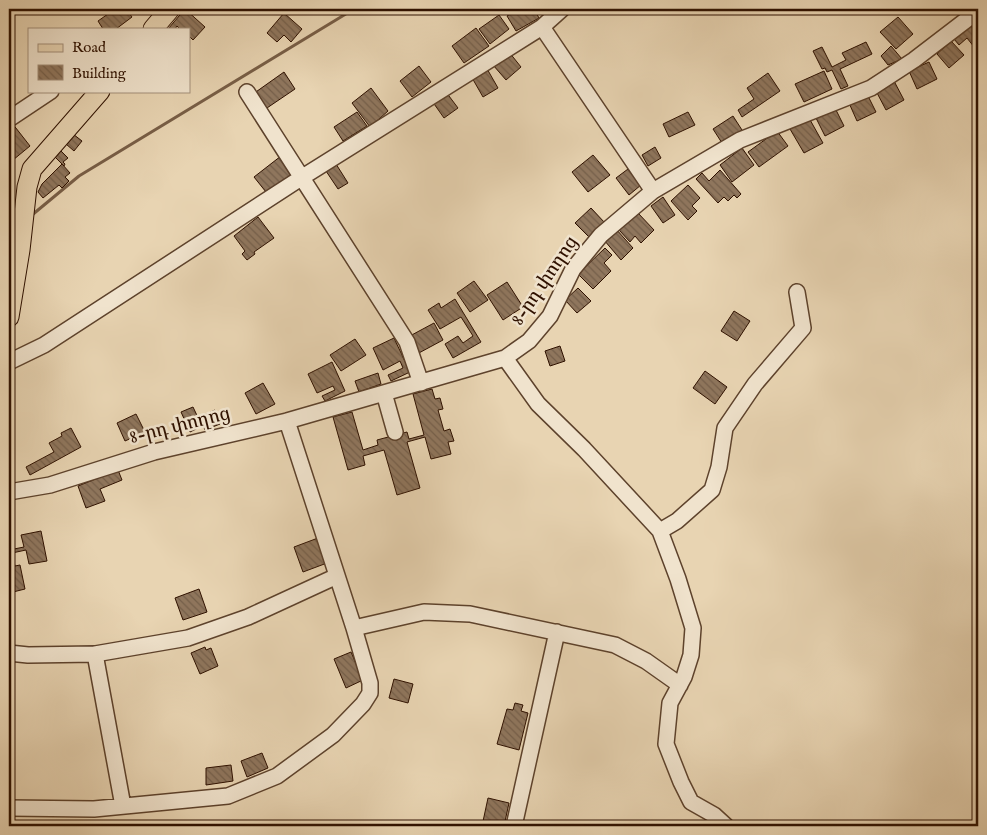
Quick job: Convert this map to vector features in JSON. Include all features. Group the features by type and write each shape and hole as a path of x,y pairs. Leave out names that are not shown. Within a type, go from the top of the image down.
{"main road":[{"path":"155,28 170,9"},
{"path":"9,318 15,259 27,187 32,169 99,92"}],"street":[{"path":"9,362 44,345 301,178 542,27 562,9"},
{"name":"8-րդ փողոց","path":"9,492 50,484 154,452 287,421 505,358 529,342 550,316 573,269 601,235 653,191 740,140 871,88 914,60 978,11"},
{"path":"542,27 653,191"},
{"path":"9,120 50,92"},
{"path":"247,92 407,342 422,383"},
{"path":"660,531 677,521 712,490 719,467 725,428 755,384 803,328 797,292"},
{"path":"505,358 538,404 584,449 660,531 678,579 692,628 691,656 680,685 670,703 666,744 691,802 714,815 726,826"},
{"path":"384,393 395,432"},
{"path":"9,808 94,809 228,796 277,776 333,735 363,704 370,693 370,683 287,421"},
{"path":"9,653 28,655 95,654 188,638 248,616 337,576"},
{"path":"354,628 424,612 470,614 615,645 646,661 680,685"},
{"path":"514,826 558,632"},
{"path":"95,654 123,806"}],"building":[{"path":"115,9 126,9 132,17 117,28 102,28 98,21"},
{"path":"185,9 205,27 193,40 190,37 190,28 179,28 177,26 176,28 169,28"},
{"path":"519,9 534,9 539,18 516,31 507,16"},
{"path":"284,13 302,29 291,42 284,35 277,42 267,33"},
{"path":"499,15 509,29 490,44 479,29"},
{"path":"898,17 913,34 896,49 880,32"},
{"path":"978,20 978,52 967,38 959,45 954,39"},
{"path":"476,28 489,46 464,63 452,46"},
{"path":"951,41 964,55 949,68 937,54"},
{"path":"866,42 872,54 840,69 848,86 841,89 832,70 827,72 825,68 822,69 813,51 822,47 832,67 846,60 842,53"},
{"path":"891,46 902,59 888,65 881,56"},
{"path":"509,52 521,67 506,80 493,65"},
{"path":"929,62 937,79 917,89 909,71"},
{"path":"419,66 431,82 412,97 400,81"},
{"path":"486,67 498,88 483,97 471,76"},
{"path":"824,71 832,89 804,102 795,84"},
{"path":"284,72 295,89 264,110 253,94"},
{"path":"768,73 780,91 742,117 738,110 754,99 747,88"},
{"path":"894,81 904,100 886,110 876,91"},
{"path":"371,88 388,111 370,127 352,103"},
{"path":"446,92 458,108 444,118 432,101"},
{"path":"867,94 876,112 857,121 849,103"},
{"path":"835,108 844,126 825,136 816,118"},
{"path":"357,112 367,126 343,141 334,127"},
{"path":"688,112 695,125 669,137 663,124"},
{"path":"733,116 742,130 722,143 713,129"},
{"path":"809,118 823,143 804,153 790,129"},
{"path":"12,123 30,146 13,160 9,155 9,126"},
{"path":"777,131 788,146 759,167 748,152"},
{"path":"73,134 82,141 74,151 66,144"},
{"path":"655,147 661,158 648,166 642,155"},
{"path":"742,148 754,165 732,182 720,165"},
{"path":"61,151 68,158 63,162 64,166 55,157"},
{"path":"593,155 610,175 588,192 572,172"},
{"path":"281,156 295,173 266,192 254,177"},
{"path":"62,164 70,173 65,177 69,181 62,188 59,185 43,198 38,192 42,184"},
{"path":"336,164 348,183 338,189 326,171"},
{"path":"628,169 641,185 629,195 616,178"},
{"path":"720,170 741,194 737,198 734,195 728,201 724,197 718,203 696,179 702,173 709,181"},
{"path":"688,185 700,198 692,206 697,211 688,220 671,201"},
{"path":"663,197 675,215 663,223 651,206"},
{"path":"591,208 605,223 590,238 575,223"},
{"path":"638,213 654,230 641,243 635,236 630,242 619,230"},
{"path":"258,217 274,238 254,252 255,254 247,260 242,254 245,251 234,236"},
{"path":"616,229 633,248 621,260 604,240"},
{"path":"605,248 612,255 604,263 611,271 593,289 578,274"},
{"path":"474,281 488,300 470,312 457,293"},
{"path":"507,282 523,307 503,320 487,295"},
{"path":"578,288 591,301 577,313 565,300"},
{"path":"455,299 481,342 453,358 445,344 458,336 463,343 473,336 461,317 440,329 428,310 439,303 441,308"},
{"path":"734,311 750,321 737,341 721,331"},
{"path":"434,323 443,340 417,354 408,337"},
{"path":"394,338 410,372 391,381 388,375 403,368 400,361 383,370 373,348"},
{"path":"355,339 366,355 341,371 330,355"},
{"path":"560,346 565,361 550,366 545,351"},
{"path":"332,362 345,391 325,401 322,396 335,390 333,386 317,393 308,374"},
{"path":"705,371 727,387 715,404 693,388"},
{"path":"378,373 381,384 359,392 355,381"},
{"path":"263,383 275,404 256,414 245,393"},
{"path":"432,389 435,399 440,398 443,409 438,410 444,431 450,429 454,441 448,442 451,454 431,459 425,437 407,442 420,488 397,495 384,450 363,456 365,465 348,470 333,417 352,412 363,450 378,445 377,440 407,432 409,439 424,435 413,394"},
{"path":"193,407 202,426 190,432 181,412"},
{"path":"215,410 220,424 205,430 200,417"},
{"path":"136,414 145,432 125,441 117,423"},
{"path":"71,428 81,447 30,475 26,467 54,452 49,443 62,436 61,433"},
{"path":"118,470 122,480 100,489 105,501 86,508 78,486"},
{"path":"41,531 47,561 29,564 26,550 12,553 15,566 20,565 25,589 9,593 9,550 24,547 21,535"},
{"path":"318,538 327,563 303,572 294,547"},
{"path":"199,589 207,612 183,620 175,598"},
{"path":"205,647 206,650 211,648 218,666 200,674 191,653"},
{"path":"351,652 363,680 346,688 334,659"},
{"path":"394,679 413,684 408,703 389,698"},
{"path":"515,703 523,705 521,711 528,713 519,750 497,744 507,709 513,710"},
{"path":"262,753 268,768 247,777 241,761"},
{"path":"231,765 233,781 206,785 206,768"},
{"path":"488,798 509,803 504,826 482,826"}],"waterway":[{"path":"32,215 79,176 354,9"},
{"path":"9,231 16,226"}]}
